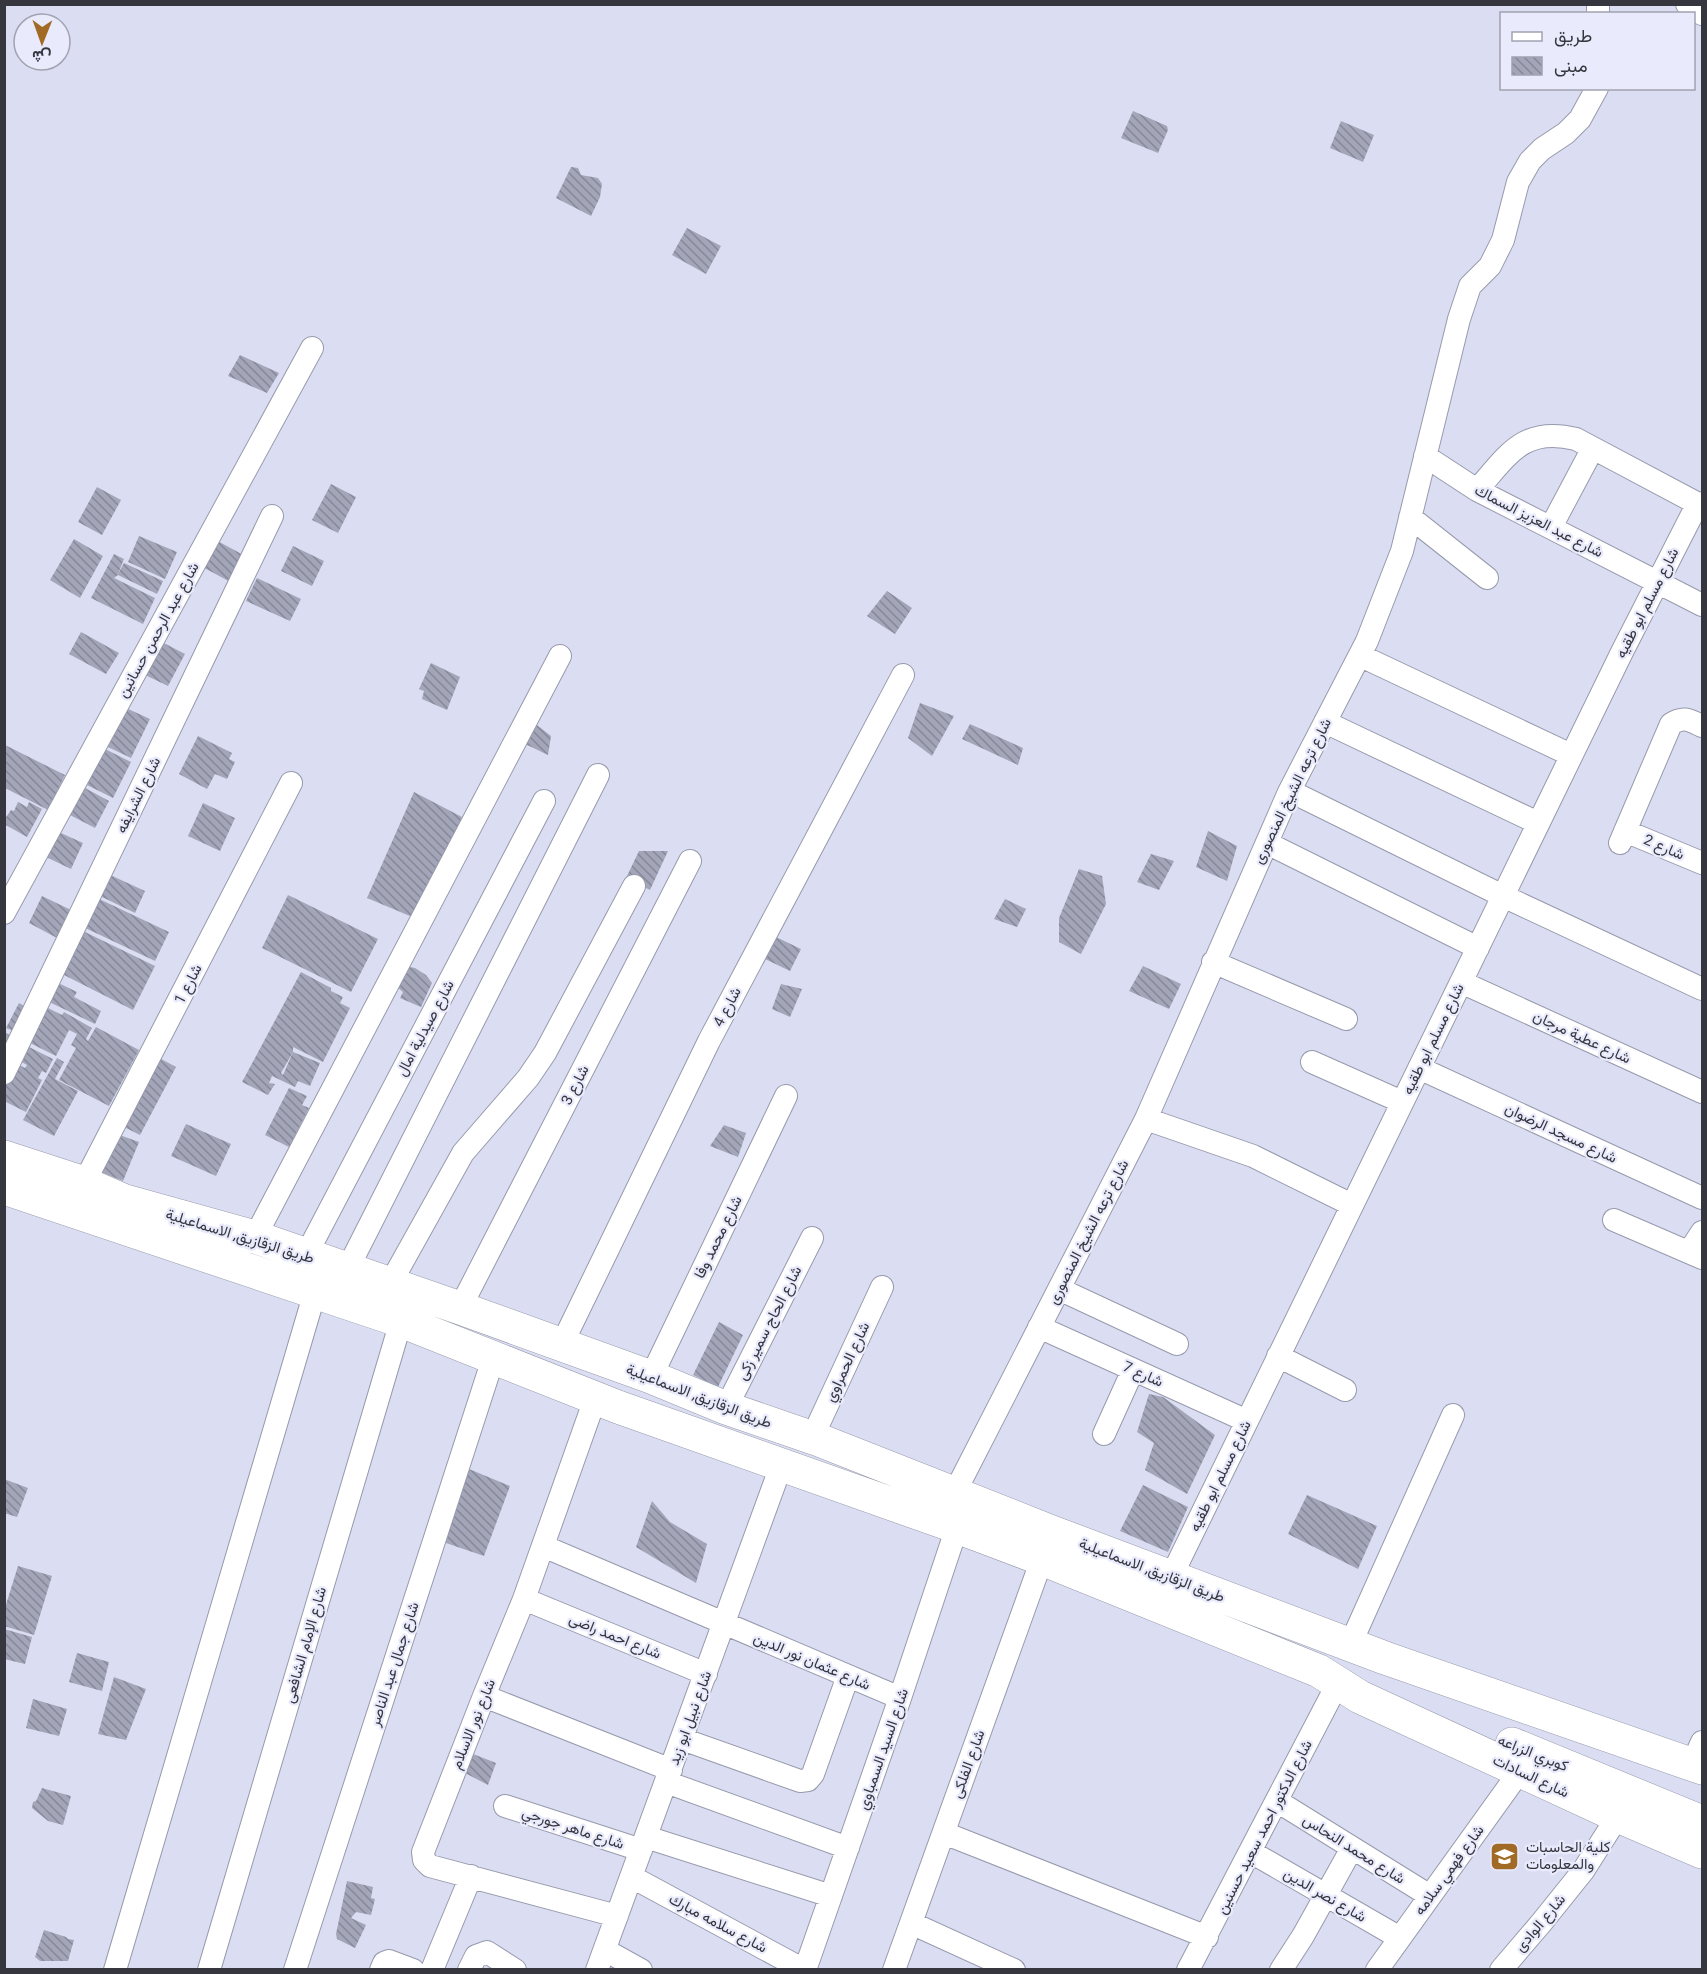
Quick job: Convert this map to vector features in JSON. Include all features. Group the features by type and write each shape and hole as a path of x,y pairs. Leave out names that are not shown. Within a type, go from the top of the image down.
{"highway":[{"name":"طريق الزقازيق, الاسماعيلية","path":"4,1157 84,1183 125,1201 255,1237 651,1377 726,1408 812,1438 1385,1658"},
{"name":"طريق الزقازيق, الاسماعيلية","path":"4,1188 401,1321 589,1396 957,1527 1319,1671 1349,1690"},
{"path":"504,1363 546,1341"},
{"path":"589,1396 597,1359"},
{"path":"1385,1658 1699,1758"},
{"name":"كوبري الزراعه","path":"1385,1658 1395,1671 1407,1680 1702,1798"},
{"name":"شارع السادات","path":"1349,1690 1618,1816 1702,1852"},
{"name":"كوبري الزراعه","path":"1349,1690 1400,1699 1702,1822"}],"street":[{"path":"1687,4 1702,14"},
{"name":"شارع ترعه الشيخ المنصورى","path":"954,1494 1146,1119 1290,791 1324,722 1361,656 1402,551 1459,319 1470,286 1490,266 1503,240 1518,182 1530,161 1580,119 1596,90"},
{"name":"شارع عبد الرحمن حسانين","path":"4,913 312,348"},
{"path":"1477,490 1510,452 1524,441 1541,435 1558,434 1576,438 1700,505"},
{"path":"1551,527 1593,448"},
{"name":"شارع عبد العزيز السماك","path":"1425,456 1477,490 1702,605"},
{"name":"شارع مسلم ابو طقيه","path":"1171,1577 1571,755 1657,582 1700,505"},
{"name":"شارع الشرايفه","path":"4,1073 272,516"},
{"path":"1410,517 1487,578"},
{"path":"255,1237 560,656"},
{"path":"1361,656 1571,755"},
{"name":"شارع 4","path":"546,1341 709,1041 903,675"},
{"name":"شارع 2","path":"1696,723 1680,719 1671,724 1623,837 1702,863"},
{"path":"1324,722 1538,823"},
{"path":"347,1270 598,775"},
{"name":"شارع 1","path":"84,1183 291,783"},
{"path":"1290,791 1503,896 1702,989"},
{"name":"شارع صيدلية امال","path":"306,1255 544,801"},
{"path":"1267,843 1478,948"},
{"name":"شارع 3","path":"460,1308 690,861"},
{"path":"390,1284 463,1153 528,1078 544,1053 634,886"},
{"path":"1213,962 1346,1019"},
{"name":"شارع عطية مرجان","path":"1461,982 1702,1092"},
{"path":"1312,1062 1402,1102"},
{"name":"شارع مسجد الرضوان","path":"1419,1068 1702,1198"},
{"name":"شارع محمد وفا","path":"651,1377 786,1096"},
{"path":"1146,1119 1252,1156 1352,1205"},
{"path":"1614,1220 1696,1255 1702,1232"},
{"name":"شارع الحاج سمير زكى","path":"726,1408 812,1238"},
{"name":"شارع الحمراوي","path":"812,1438 882,1287"},
{"path":"1059,1289 1177,1344"},
{"path":"115,1970 315,1292"},
{"name":"شارع الإمام الشافعى","path":"209,1970 401,1321"},
{"name":"شارع 7","path":"1039,1327 1246,1421"},
{"path":"1278,1356 1345,1390"},
{"name":"شارع جمال عبد الناصر","path":"295,1970 504,1363"},
{"path":"1104,1434 1133,1370"},
{"name":"شارع نور الاسلام","path":"589,1396 543,1546 524,1599 423,1852 424,1860 430,1866 618,1916"},
{"path":"1350,1645 1453,1415"},
{"name":"شارع نبيل ابو زيد","path":"601,1960 781,1466"},
{"name":"شارع السيد السمباوي","path":"805,1970 957,1527"},
{"name":"شارع عثمان نور الدين","path":"543,1546 900,1698"},
{"name":"شارع الفلكى","path":"894,1970 1042,1559"},
{"name":"شارع احمد راضى","path":"524,1599 706,1674"},
{"path":"682,1739 800,1781 808,1780 813,1774 848,1676"},
{"name":"شارع الدكتور احمد سعيد حسنين","path":"1188,1970 1277,1801 1349,1690"},
{"path":"484,1696 669,1776 848,1848"},
{"name":"شارع فهمي سلامه","path":"1377,1970 1520,1771"},
{"name":"شارع محمد النحاس","path":"1277,1801 1430,1896"},
{"name":"شارع ماهر جورجي","path":"505,1806 831,1896"},
{"name":"شارع الوادى","path":"1501,1970 1583,1871 1618,1816"},
{"path":"944,1833 1207,1937"},
{"path":"1281,1970 1303,1936 1352,1848"},
{"name":"شارع نصر الدين","path":"1251,1852 1400,1938"},
{"path":"432,1970 471,1876"},
{"name":"شارع سلامه مبارك","path":"632,1877 805,1970"},
{"path":"911,1923 1014,1970"},
{"path":"469,1970 476,1956 487,1952 515,1970"},
{"path":"601,1960 641,1970"},
{"path":"381,1970 384,1963 389,1961 412,1970"}],"building":[{"path":"1133,111 1167,126 1168,130 1158,153 1121,138"},
{"path":"1341,121 1374,135 1363,162 1330,148"},
{"path":"571,167 578,168 581,175 598,178 602,184 600,197 591,216 556,198"},
{"path":"687,228 721,246 706,274 672,255"},
{"path":"240,355 279,373 267,393 228,376"},
{"path":"331,484 356,497 338,533 312,520"},
{"path":"97,487 121,500 102,535 78,522"},
{"path":"139,536 177,552 165,579 128,562"},
{"path":"212,538 249,558 234,584 197,564"},
{"path":"74,539 103,556 80,598 50,580"},
{"path":"293,546 324,561 312,586 281,571"},
{"path":"114,554 124,559 118,574 124,563 163,581 157,594 118,575 114,578 155,598 143,624 91,598"},
{"path":"257,578 301,599 290,621 246,601"},
{"path":"887,591 912,608 895,634 867,616"},
{"path":"81,632 119,653 106,674 69,654"},
{"path":"158,640 185,654 168,686 141,673"},
{"path":"431,663 460,677 447,710 422,699 424,691 419,689"},
{"path":"920,703 954,716 932,756 908,738"},
{"path":"126,708 150,719 131,758 108,747"},
{"path":"533,722 551,736 548,755 523,743"},
{"path":"970,724 1023,748 1018,765 962,739"},
{"path":"198,736 232,753 229,759 235,762 227,779 215,774 207,789 179,774"},
{"path":"5,745 65,775 48,810 5,788"},
{"path":"105,749 131,762 113,798 87,785"},
{"path":"85,788 109,801 95,828 70,815"},
{"path":"414,792 462,817 417,919 367,898"},
{"path":"18,802 27,807 29,802 42,809 27,837 4,824 4,820 11,810 14,811"},
{"path":"203,803 235,818 220,851 188,836"},
{"path":"52,829 83,843 71,869 40,854"},
{"path":"1208,831 1237,846 1227,881 1196,867"},
{"path":"639,851 668,851 650,890 626,878"},
{"path":"1151,854 1174,861 1159,890 1137,882"},
{"path":"1079,869 1102,876 1106,904 1081,954 1059,942 1059,918"},
{"path":"108,874 145,891 135,913 98,895"},
{"path":"288,895 378,939 351,992 262,948"},
{"path":"42,896 71,910 57,938 29,923"},
{"path":"95,897 169,932 155,961 81,926"},
{"path":"1005,899 1026,909 1017,927 994,919"},
{"path":"83,931 155,966 133,1010 62,974"},
{"path":"776,937 801,949 790,971 763,958"},
{"path":"405,966 415,968 426,975 432,983 421,1007 400,998 403,992 397,987"},
{"path":"1143,966 1181,984 1169,1009 1129,991"},
{"path":"301,972 331,988 331,991 343,997 340,1003 350,1008 323,1062 293,1047 293,1052 320,1063 310,1086 298,1081 295,1087 272,1076 269,1083 275,1084 268,1095 242,1082","holes":["293,1052 283,1075 281,1073"]},
{"path":"52,980 77,992 74,997 101,1011 95,1024 43,999"},
{"path":"781,984 802,989 790,1017 772,1009"},
{"path":"19,1003 28,1008 16,1032 6,1028"},
{"path":"42,1005 62,1015 64,1012 92,1028 86,1039 88,1041 96,1027 139,1050 109,1106 59,1080 76,1048 71,1045 77,1034 69,1030 56,1056 24,1040"},
{"path":"4,1032 15,1038 4,1060"},
{"path":"23,1044 53,1059 46,1073 42,1071 38,1078 42,1080 26,1112 4,1101 4,1080 13,1062 25,1068 27,1065 16,1059"},
{"path":"152,1054 176,1067 140,1135 116,1123"},
{"path":"57,1058 64,1062 55,1079 78,1091 54,1136 23,1120"},
{"path":"289,1088 307,1096 302,1105 309,1108 289,1147 265,1135"},
{"path":"186,1124 231,1144 216,1176 171,1156"},
{"path":"724,1125 746,1133 738,1157 710,1146"},
{"path":"114,1133 139,1142 123,1181 98,1171"},
{"path":"719,1322 743,1335 718,1387 693,1375"},
{"path":"1149,1394 1163,1397 1215,1435 1187,1494 1145,1470 1154,1443 1137,1432"},
{"path":"469,1469 510,1486 484,1556 443,1542"},
{"path":"4,1479 28,1488 17,1517 4,1513"},
{"path":"1143,1485 1188,1507 1168,1552 1120,1531"},
{"path":"1307,1495 1377,1526 1358,1569 1288,1534"},
{"path":"652,1501 670,1522 707,1544 696,1583 636,1547"},
{"path":"18,1566 52,1576 34,1635 4,1626 4,1611"},
{"path":"4,1629 32,1637 25,1664 4,1659"},
{"path":"77,1653 109,1662 102,1691 69,1682"},
{"path":"114,1677 146,1689 126,1740 98,1734"},
{"path":"33,1699 67,1709 59,1736 26,1728"},
{"path":"468,1752 496,1763 488,1785 463,1772"},
{"path":"42,1788 71,1796 63,1825 48,1821 32,1808"},
{"path":"347,1881 373,1887 371,1898 375,1899 371,1915 356,1912 351,1918 366,1925 355,1948 337,1939 336,1934"},
{"path":"44,1930 74,1940 68,1961 40,1961 35,1957"}],"place":[{"name":"كلية الحاسبات والمعلومات","path":"1505,1856"}]}
